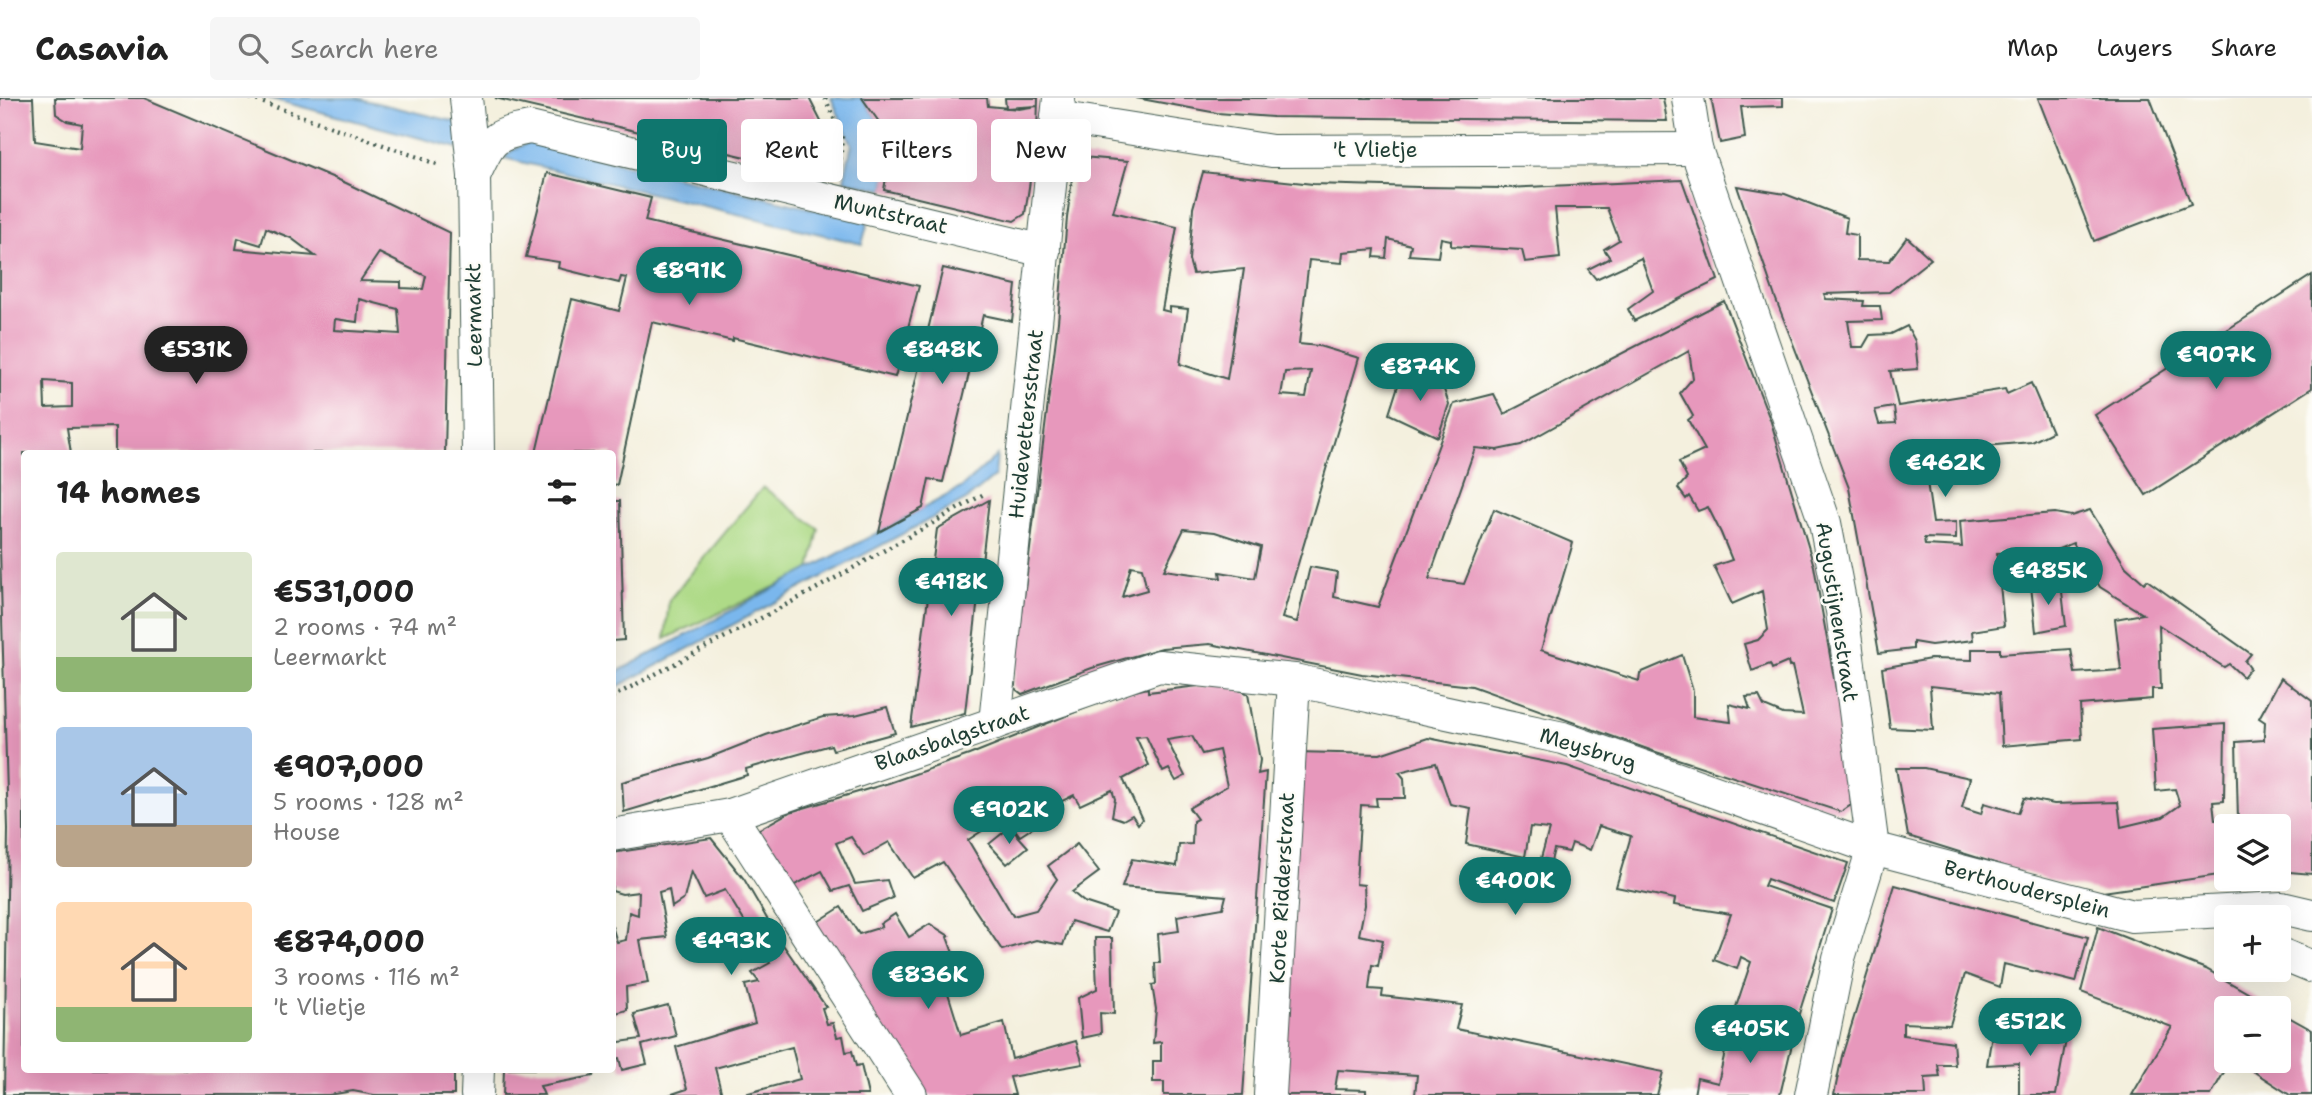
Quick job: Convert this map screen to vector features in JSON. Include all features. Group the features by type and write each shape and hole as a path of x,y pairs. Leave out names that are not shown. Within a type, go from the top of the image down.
{"street":[{"name":"Leermarkt","path":"466,98 474,176 478,450"},
{"name":"Augustijnenstraat","path":"1688,98 1696,149 1825,523 1842,611 1873,848 1839,958 1811,1095"},
{"name":"'t Vlietje","path":"1058,108 1272,151 1696,149"},
{"name":"Huidevettersstraat","path":"995,723 1058,108"},
{"name":"Muntstraat","path":"474,176 484,153 501,134 530,128 1044,251"},
{"name":"Blaasbalgstraat","path":"616,834 730,815 1159,666 1294,680"},
{"name":"Meysbrug","path":"1294,680 1563,738 1873,848"},
{"name":"Korte Ridderstraat","path":"1270,1095 1294,680"},
{"path":"730,815 911,1095"},
{"name":"Berthoudersplein","path":"1873,848 2132,916 2282,908 2312,915"},
{"name":"Berthoudersplein","path":"2183,914 2214,927"},
{"path":"2291,958 2312,967"},
{"path":"477,1095 478,1073"}],"path":[{"path":"250,98 474,176"},
{"path":"825,98 842,136 841,165 832,200"},
{"path":"616,695 814,590 1021,472"}],"green space":[{"path":"763,487 819,529 810,570 665,639 669,600"}],"water":[{"path":"268,98 356,98 465,124 458,148"},
{"path":"831,98 862,98 877,119 857,119 857,182 885,182 884,190 844,180 852,144 843,119"},
{"path":"530,142 637,167 637,182 699,182 868,222 862,244 504,158 514,149"},
{"path":"997,455 995,476 966,500 616,687 616,672 961,488"}],"building":[{"path":"0,98 33,98 35,141 80,148 82,124 67,121 56,114 55,98 144,98 346,183 450,233 445,450 115,450 115,427 67,428 71,450 21,450 21,1073 454,1073 454,1095 374,1095 353,1091 329,1095 4,1095 8,829 0,549","holes":["266,228 291,238 315,256 236,249 238,238 261,245","379,253 426,276 423,289 401,288 401,282 360,281","359,299 398,309 400,334 334,330 335,319 357,322","44,381 72,383 72,407 45,408"]},
{"path":"495,98 809,98 820,119 741,119 741,156 727,153 727,119 637,119 637,131"},
{"path":"862,98 987,98 988,106 1006,108 1005,98 1038,98 1037,119 991,119 991,182 1030,182 1025,214 1014,221 884,190 885,182 977,182 977,119 877,119"},
{"path":"1136,98 1663,98 1667,121 1273,117 1217,113"},
{"path":"1711,98 1783,98 1783,106 1741,107 1745,138 1720,143"},
{"path":"2038,98 2150,98 2191,204 2094,241"},
{"path":"1091,158 1128,161 1113,212 1177,227 1162,310 1170,312 1170,307 1188,309 1180,364 1227,379 1244,269 1193,274 1189,260 1193,208 1203,172 1313,184 1419,187 1505,188 1682,180 1718,280 1634,321 1628,309 1653,291 1641,258 1596,279 1588,269 1610,258 1604,249 1619,240 1607,208 1555,208 1560,258 1525,262 1522,250 1451,246 1451,240 1441,238 1438,257 1409,255 1411,245 1388,239 1386,258 1374,257 1375,249 1343,252 1342,263 1309,260 1299,344 1319,346 1359,358 1282,618 1297,622 1310,567 1337,572 1334,597 1378,607 1454,404 1494,394 1504,414 1724,301 1771,422 1814,566 1848,757 1851,805 1841,812 1653,751 1472,686 1362,674 1210,644 1162,648 1092,668 1022,694 1013,687 1058,322 1072,182 1091,182","holes":["1689,351 1693,378 1680,393 1693,416 1688,420 1705,450 1679,462 1687,478 1678,488 1686,499 1689,496 1698,511 1708,507 1721,533 1732,560 1714,566 1732,604 1762,591 1768,630 1758,640 1744,644 1752,671 1770,664 1772,669 1788,662 1789,667 1792,666 1803,715 1783,714 1764,706 1759,696 1746,697 1750,709 1729,704 1731,722 1693,717 1693,691 1682,655 1640,673 1639,681 1541,650 1573,543 1494,509 1464,584 1429,579 1475,448 1497,450 1521,445","1311,371 1306,397 1281,395 1285,372","1184,529 1215,532 1261,547 1255,578 1220,572 1221,578 1164,570","1131,566 1142,568 1147,590 1122,597"]},
{"path":"547,173 651,198 645,221 919,286 895,377 733,338 733,341 652,322 617,485 616,450 537,450 572,299 619,311 627,278 621,277 619,283 558,268 559,262 526,257"},
{"path":"1737,186 1785,194 1847,218 1845,233 1857,235 1857,260 1889,261 1907,237 1931,259 1889,292 1824,294 1826,299 1864,301 1863,306 1880,306 1882,320 1848,321 1852,347 1863,347 1870,335 1891,334 1907,326 1915,341 1918,369 1890,371 1898,406 2005,389 2007,394 2031,383 2052,432 2032,442 1936,450 1927,482 1933,523 1956,522 1956,539 1924,538 1925,545 1962,547 1960,521 2055,513 2071,516 2090,510 2126,567 2144,583 2147,580 2251,654 2245,661 2250,668 2243,677 2229,664 2224,667 2159,625 2161,689 2152,689 2152,699 2080,705 2082,739 2002,746 1999,693 1930,686 1933,730 1890,728 1882,668 1930,659 1972,660 1972,649 2000,649 2000,654 2071,649 2075,673 2121,670 2115,619 2143,614 2100,587 2073,543 2056,550 1997,553 2004,626 1972,631 1973,640 1931,645 1913,642 1913,649 1879,653 1849,488 1775,297","holes":["1894,407 1896,423 1879,424 1875,410"]},
{"path":"943,268 1016,285 1012,321 983,315 943,482 929,479 923,508 879,532"},
{"path":"2312,275 2312,388 2146,495 2095,415"},
{"path":"1403,370 1443,387 1449,404 1438,437 1389,414"},
{"path":"989,500 965,713 911,727 937,529"},
{"path":"616,501 620,501 624,640 616,641"},
{"path":"2061,583 2066,626 2036,632 2031,586"},
{"path":"2281,678 2312,701 2312,874 2291,872 2291,814 2238,814 2236,742 2264,740 2265,722 2259,718"},
{"path":"1223,683 1248,694 1260,760 1258,774 1266,772 1243,1095 1164,1095 1164,1082 1153,1082 1153,1061 1161,1061 1161,1042 1153,1043 1156,1009 1152,985 1156,984 1155,963 1160,963 1158,934 1179,931 1177,916 1223,908 1226,896 1122,887 1132,859 1177,866 1179,845 1192,844 1193,821 1197,819 1189,808 1227,786 1219,750 1202,754 1192,736 1167,740 1185,776 1176,781 1169,769 1163,772 1146,736 1136,737 1149,765 1123,779 1142,819 1138,824 1132,815 1123,820 1112,816 1115,799 1112,790 1080,805 1074,795 1054,805 1057,812 1020,836 1001,811 983,820 988,827 968,840 1013,916 1036,910 1057,879 1048,866 1077,844 1099,872 1072,892 1084,902 1115,912 1107,932 1071,921 1063,945 1036,940 1002,950 943,862 913,878 889,842 864,856 851,837 836,843 855,884 887,880 893,898 862,911 849,886 833,891 822,871 791,887 758,830 790,812 889,783 969,755 1118,695 1148,688 1148,692"},
{"path":"887,707 895,733 833,750 831,745 746,769 747,775 624,812 622,782 708,758 766,735 823,717 855,715"},
{"path":"2225,724 2224,801 2213,802 2214,876 2103,892 2059,883 1908,836 1896,768 1924,768 1970,778 1962,808 1981,814 1984,803 2018,813 2024,798 2054,804 2118,802 2121,827 2163,817 2180,805 2175,789 2156,791 2152,729"},
{"path":"1428,738 1567,766 1848,863 1834,903 1767,879 1764,886 1832,909 1798,1017 1736,1007 1751,962 1741,957 1737,969 1714,960 1731,914 1674,905 1675,899 1616,887 1631,836 1599,826 1590,850 1572,843 1569,852 1554,849 1551,861 1541,858 1549,829 1530,827 1525,857 1466,844 1471,808 1450,804 1436,763 1399,772 1404,778 1405,798 1376,798 1377,806 1361,805 1356,884 1364,885 1365,905 1359,935 1383,940 1378,966 1372,965 1369,989 1383,990 1382,996 1462,1005 1456,1029 1663,1072 1657,1095 1415,1095 1417,1075 1338,1070 1335,1089 1366,1090 1366,1095 1276,1095 1295,752 1380,754"},
{"path":"1010,827 1028,847 1007,864 989,844"},
{"path":"711,838 744,879 777,936 826,1007 822,1008 827,1024 833,1023 837,1037 843,1036 846,1052 852,1051 856,1066 861,1065 868,1095 741,1095 800,1079 792,1047 715,1068 722,1095 669,1095 687,1089 676,1047 755,1023 745,985 759,982 752,973 770,963 725,890 704,898 691,871 684,899 672,907 669,889 659,892 667,937 640,940 648,983 626,987 627,1010 616,1013 616,939 617,942 626,940 629,912 638,915 639,892 616,892 616,852"},
{"path":"1895,885 2088,937 2076,982 2004,964 2000,987 1965,974 1950,1025 1903,1023 1903,1035 1953,1042 1955,1065 1938,1065 1940,1077 1925,1078 1926,1095 1834,1095 1842,1056"},
{"path":"841,907 859,934 882,927 880,924 895,914 909,937 930,924 949,936 947,937 956,961 908,980 911,988 943,977 961,1035 1004,1022 1012,1059 1076,1041 1083,1064 1010,1077 1015,1095 923,1095 813,925"},
{"path":"2098,927 2206,969 2214,974 2214,982 2229,982 2253,996 2214,996 2214,1073 2224,1073 2211,1095 2132,1095 2172,1027 2081,992"},
{"path":"1095,938 1112,938 1114,1014 1100,1013 1101,1034 1082,1038 1078,998 1097,989"},
{"path":"668,1005 676,1036 642,1045 647,1064 622,1070 619,1058 616,1058 616,1042 641,1039 634,1014"},
{"path":"2291,1018 2312,1030 2312,1095 2290,1095 2256,1073 2291,1073"},
{"path":"1731,1025 1793,1040 1780,1095 1694,1095 1697,1078 1718,1083"},
{"path":"1993,1028 2067,1034 2056,1095 2019,1095 2019,1063 1987,1065"},
{"path":"504,1073 594,1073 593,1076 540,1086 544,1095 503,1095"}]}
